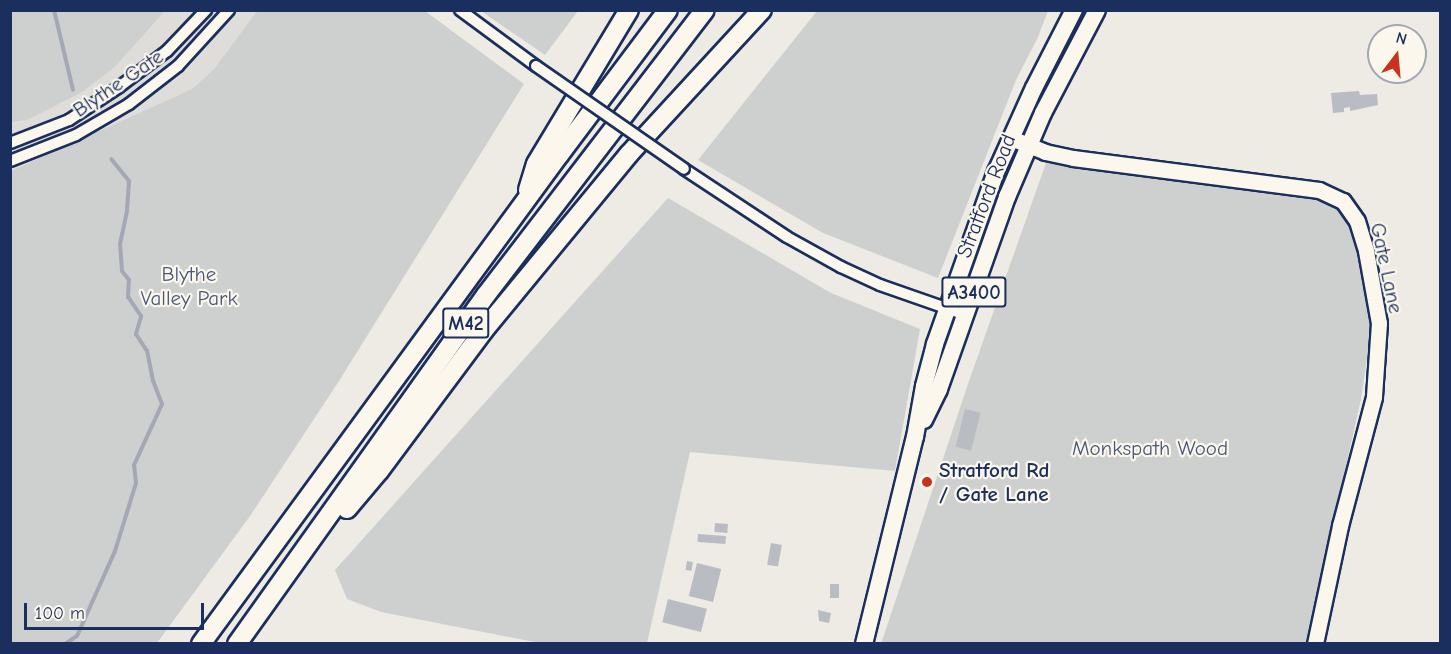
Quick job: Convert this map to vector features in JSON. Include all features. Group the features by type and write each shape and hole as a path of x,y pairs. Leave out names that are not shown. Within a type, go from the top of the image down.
{"highway":[{"path":"524,203 536,164 629,10"},
{"name":"M42","path":"201,644 524,203 669,10"},
{"name":"M42","path":"237,644 486,295 705,10"},
{"path":"266,604 379,471 484,330 628,154 762,10"}],"main road":[{"path":"1043,68 1066,10"},
{"name":"Stratford Road","path":"864,644 915,437 924,386 971,239 1011,138 1043,68 1074,10"},
{"name":"Stratford Road","path":"915,437 939,389 1007,197 1043,113 1097,10"}],"street":[{"name":"Blythe Gate","path":"10,143 69,120 120,87 167,51 206,10"},
{"name":"Blythe Gate","path":"10,161 76,135 129,104 178,66 229,10"},
{"path":"460,10 684,170 787,237 841,267 880,285 966,315"},
{"name":"Gate Lane","path":"1011,138 1029,146 1073,158 1319,190 1343,201 1357,221 1366,251 1378,323 1374,397 1340,526 1315,644"}],"shaded area":[{"path":"165,11 257,11 214,69 192,89 11,171 10,122 27,120 115,67"}],"green space":[{"path":"10,11 165,11 115,67 82,92 27,120 11,122"},
{"name":"Blythe Valley Park","path":"257,11 425,11 524,84 339,381 250,516 157,643 11,643 11,171 192,89 214,69"},
{"path":"481,11 578,11 545,55"},
{"path":"817,11 1048,11 1038,37 1016,80 938,278 823,233 698,160"},
{"name":"Monkspath Wood","path":"1046,163 1265,190 1339,205 1357,238 1372,322 1361,399 1306,643 881,644 968,384"},
{"path":"668,198 831,293 920,329 895,471 690,452 647,643 540,643 381,612 347,599 335,570"}],"building":[{"path":"1359,91 1360,95 1377,94 1378,105 1350,111 1350,107 1344,108 1344,112 1333,113 1331,93"},
{"path":"965,409 981,413 971,451 956,447"},
{"path":"715,523 728,524 727,533 714,532"},
{"path":"698,534 726,536 725,544 697,542"},
{"path":"771,543 782,545 778,567 767,565"},
{"path":"687,561 693,562 692,571 686,570"},
{"path":"697,563 721,569 713,602 689,596"},
{"path":"830,584 839,584 839,598 830,598"},
{"path":"668,599 707,609 701,632 662,622"},
{"path":"818,610 831,613 829,623 819,621"}],"waterway":[{"path":"54,10 73,90"},
{"path":"65,644 77,636 115,551 136,483 134,465 162,404 153,381 147,351 136,334 141,316 128,297 129,280 122,271 120,244 127,210 129,181 111,159"}],"place":[{"name":"Stratford Rd / Gate Lane","path":"927,482"}]}
